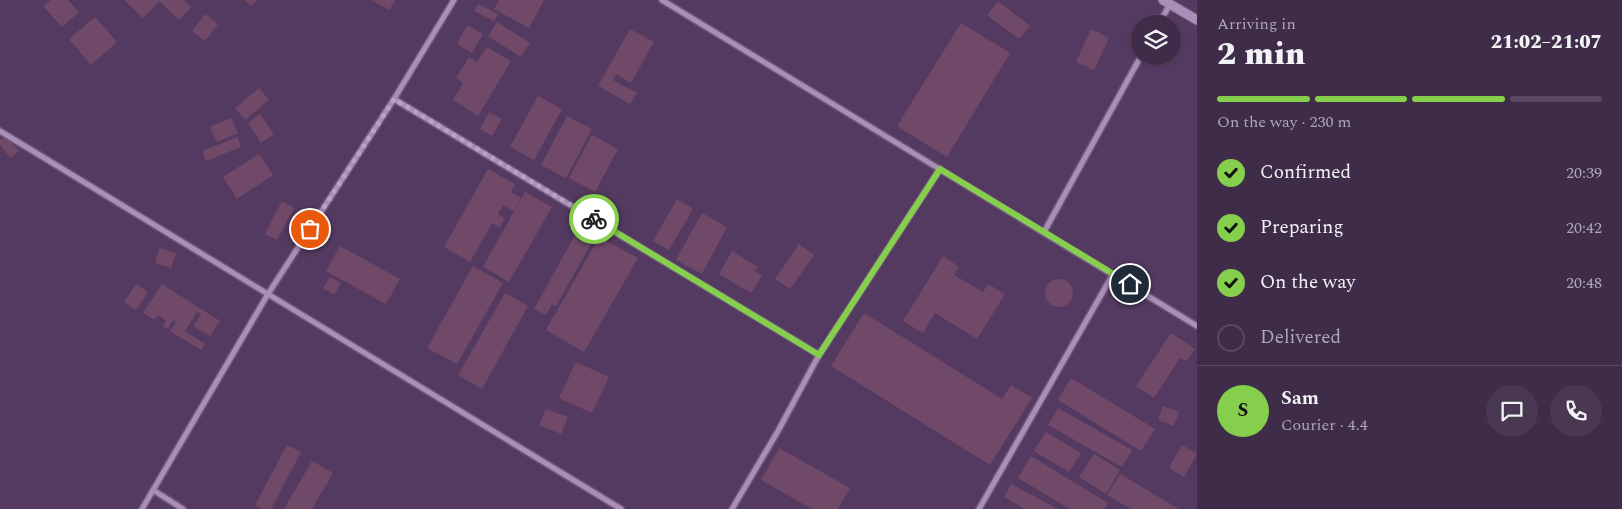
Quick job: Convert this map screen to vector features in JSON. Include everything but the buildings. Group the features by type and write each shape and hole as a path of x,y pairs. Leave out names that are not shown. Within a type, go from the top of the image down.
{"street":[{"path":"142,509 268,294 394,99 454,0"},
{"path":"662,0 1197,326"},
{"path":"1162,15 1167,2 1197,20"},
{"path":"1044,232 1136,65"},
{"path":"394,99 819,355"},
{"path":"0,130 621,509"},
{"path":"732,509 778,431 819,355 940,169"},
{"path":"979,509 1113,274"},
{"path":"153,490 182,509"}],"way so far":[{"path":"310,229 394,99 594,219"}],"route":[{"path":"594,219 819,355 940,169 1130,284"}]}
